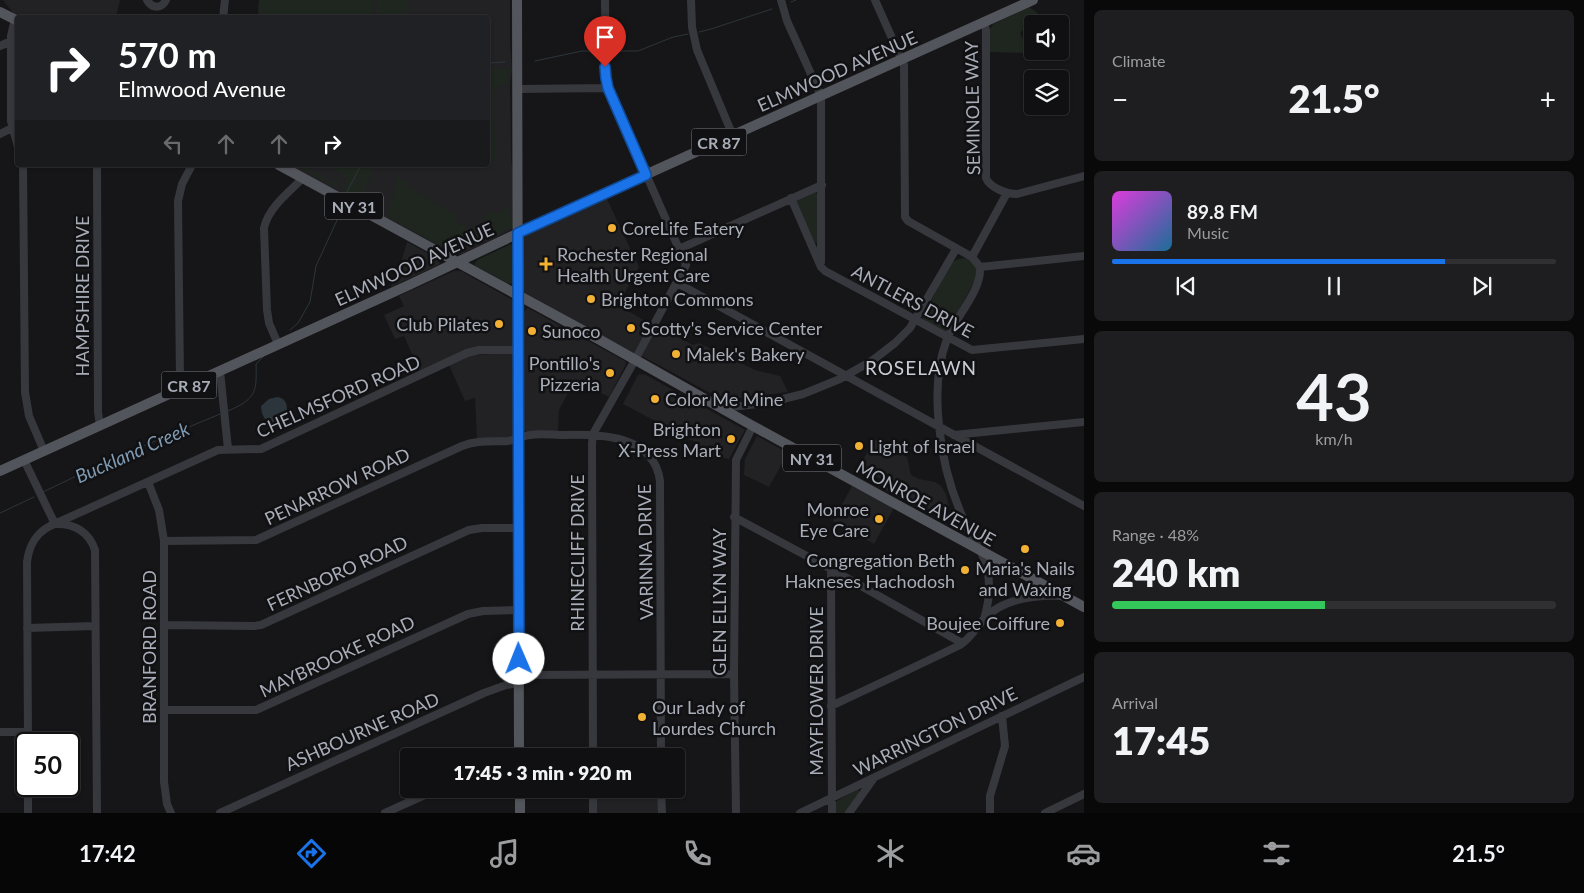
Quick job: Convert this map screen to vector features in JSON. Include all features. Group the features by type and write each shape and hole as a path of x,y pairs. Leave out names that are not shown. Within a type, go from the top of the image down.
{"main road":[{"path":"517,0 520,748"},
{"name":"ELMWOOD AVENUE","path":"0,471 457,263 518,233 1033,0"},
{"path":"0,12 15,20"},
{"name":"MONROE AVENUE","path":"283,167 1084,607"},
{"path":"520,798 520,813"}],"street":[{"path":"147,0 156,7 162,5 166,0"},
{"path":"224,15 226,0"},
{"path":"605,0 606,78 608,88 679,249 822,185"},
{"path":"692,0 692,27 697,50 733,136"},
{"path":"781,0 787,21 821,96 821,267"},
{"path":"875,0 904,65 905,217 908,221 972,257 980,267 981,274 978,284 947,338 940,368 938,395 939,426 946,468 954,497 963,520 981,552 987,570 990,586 984,618"},
{"name":"SEMINOLE WAY","path":"984,22 986,30 986,178 990,184 1006,193"},
{"path":"15,24 11,41 11,121 15,138"},
{"path":"0,46 11,41"},
{"path":"518,89 608,88"},
{"path":"0,134 12,128"},
{"path":"23,167 25,392 29,416 44,451"},
{"name":"HAMPSHIRE DRIVE","path":"97,167 98,412 100,426"},
{"path":"182,388 180,380 178,201 182,184 191,167"},
{"path":"972,257 1006,193 1022,193 1084,176"},
{"path":"278,344 266,310 264,228 271,212 303,178"},
{"path":"791,198 821,267"},
{"name":"RHINECLIFF DRIVE","path":"593,748 593,434 686,265 679,249"},
{"path":"723,408 767,403 816,390 847,376 885,352 904,336 916,320 956,249"},
{"path":"980,267 1084,256"},
{"name":"ANTLERS DRIVE","path":"821,267 825,271 947,338 974,350 1084,340"},
{"path":"677,283 1084,506"},
{"name":"CHELMSFORD ROAD","path":"28,732 28,551 37,535 55,524 213,452 228,449 261,449 467,353 479,350 518,350"},
{"path":"220,371 228,449"},
{"path":"953,435 1084,422"},
{"name":"GLEN ELLYN WAY","path":"736,813 734,517 736,459 753,426"},
{"name":"VARINNA DRIVE","path":"518,438 532,435 593,434 636,445 652,458 659,473 661,748"},
{"name":"PENARROW ROAD","path":"164,540 256,540 462,446 475,442 506,441 518,438"},
{"path":"24,460 55,524 67,524 76,527 87,536 93,545 95,555 95,794 97,813"},
{"name":"BRANFORD ROAD","path":"148,482 159,510 164,540 164,782 167,804 171,813"},
{"path":"734,517 832,569 962,643"},
{"name":"FERNBORO ROAD","path":"164,625 254,626 462,532 478,528 518,528"},
{"name":"MAYFLOWER DRIVE","path":"832,569 832,813"},
{"path":"831,706 962,643 984,618 1015,601 1040,596 1064,596"},
{"name":"MAYBROOKE ROAD","path":"164,710 256,710 468,614 483,610 518,610"},
{"path":"27,628 95,626"},
{"name":"ASHBOURNE ROAD","path":"220,813 484,693 519,679 593,675 734,674"},
{"name":"WARRINGTON DRIVE","path":"800,813 1084,677"},
{"path":"990,813 990,796 1005,746 1002,716"},
{"path":"0,732 15,732"},
{"path":"849,813 875,777"},
{"path":"1045,813 1084,794"},
{"path":"28,797 28,813"},
{"path":"385,813 418,798"},
{"path":"593,798 593,813"},
{"path":"661,798 662,813"}],"shaded area":[{"path":"3,0 120,0 116,15 17,15"},
{"path":"259,0 510,0 512,71 510,83 511,157 513,178 513,227 511,230 462,254 454,254 293,167 490,167 490,15 258,15"},
{"path":"259,0 373,0 372,15 258,15"},
{"path":"378,0 409,0 408,15 376,15"},
{"path":"1029,7 1038,13 1036,15 1024,15 1024,29 1020,33 1024,42 1024,53 990,52 989,31 993,24"},
{"path":"15,30 15,85 13,85"},
{"path":"490,68 509,68 508,83 498,88 494,94 495,152 497,159 490,159"},
{"path":"298,167 306,167 333,182 336,180 337,188"},
{"path":"332,167 373,167 372,176 365,185 368,199 372,197 370,206 342,191 346,181"},
{"path":"396,178 408,183 406,186 454,213 460,226 465,224 468,230 485,222 483,215 499,213 505,208 510,208 511,226 509,229 454,254 389,217 388,207 394,195"},
{"path":"815,191 818,195 818,242 815,243 796,202 797,199"},
{"path":"607,199 639,267 618,305 652,325 636,353 632,354 525,293 523,288 523,240 525,236"},
{"path":"407,242 439,259 440,264 391,287 396,272 398,272"},
{"path":"511,244 513,247 513,282 511,284 474,265 477,260"},
{"path":"965,258 971,260 977,268 975,280 949,328 945,331 923,320 923,316 951,263"},
{"path":"454,271 461,271 511,299 514,304 513,347 466,350 420,372 404,336 395,339 384,315 404,306 399,296"},
{"path":"528,308 625,361 626,364 609,397 575,380 559,410 558,432 527,432 522,427 523,312"},
{"path":"657,326 693,345 699,343 755,370 780,376 788,392 725,400 710,393 642,356"},
{"path":"513,353 515,434 512,438 477,439 475,398 465,401 449,365 469,355"},
{"path":"641,374 745,430 729,459 703,453 697,443 623,404 638,375"},
{"path":"277,397 285,401 287,410 280,419 272,423 268,422 262,414 261,406 269,399"},
{"path":"757,436 788,453 769,487 744,475 745,459"},
{"path":"875,439 907,457 911,475 919,479 935,482 941,486 946,494 949,506 928,513 884,489 886,482 859,467"},
{"path":"852,486 894,508 874,544 833,521"},
{"path":"858,789 860,792 845,813 835,813 837,801"},
{"path":"596,798 659,798 659,813 597,813"}],"waterway":[{"path":"791,2 796,0"},
{"path":"699,32 772,9"},
{"path":"612,51 638,51 673,37 688,34"},
{"path":"535,61 582,51 598,51"},
{"name":"Buckland Creek","path":"490,63 505,62"},
{"name":"Buckland Creek","path":"347,192 360,167"},
{"name":"Buckland Creek","path":"290,330 298,323 310,302 316,266 340,210"},
{"name":"Buckland Creek","path":"228,411 244,403 253,393 256,381 256,364 264,356"},
{"name":"Buckland Creek","path":"43,492 112,459 220,414"},
{"name":"Buckland Creek","path":"0,513 34,497"}],"place":[{"name":"CoreLife Eatery","path":"612,228"},
{"name":"Rochester Regional Health Urgent Care","path":"546,264"},
{"name":"Brighton Commons","path":"591,299"},
{"name":"Club Pilates","path":"499,324"},
{"name":"Scotty's Service Center","path":"631,328"},
{"name":"Sunoco","path":"532,331"},
{"name":"Malek's Bakery","path":"676,354"},
{"name":"Pontillo's Pizzeria","path":"610,373"},
{"name":"Color Me Mine","path":"655,399"},
{"name":"Brighton X-Press Mart","path":"731,439"},
{"name":"Light of Israel","path":"859,446"},
{"name":"Monroe Eye Care","path":"879,519"},
{"name":"Maria's Nails and Waxing","path":"1025,549"},
{"name":"Congregation Beth Hakneses Hachodosh","path":"965,570"},
{"name":"Boujee Coiffure","path":"1060,623"},
{"name":"Our Lady of Lourdes Church","path":"642,717"}],"district":[{"name":"ROSELAWN","path":"921,367"}],"route":[{"path":"519,659 518,233 646,175 606,83 605,67"}]}
